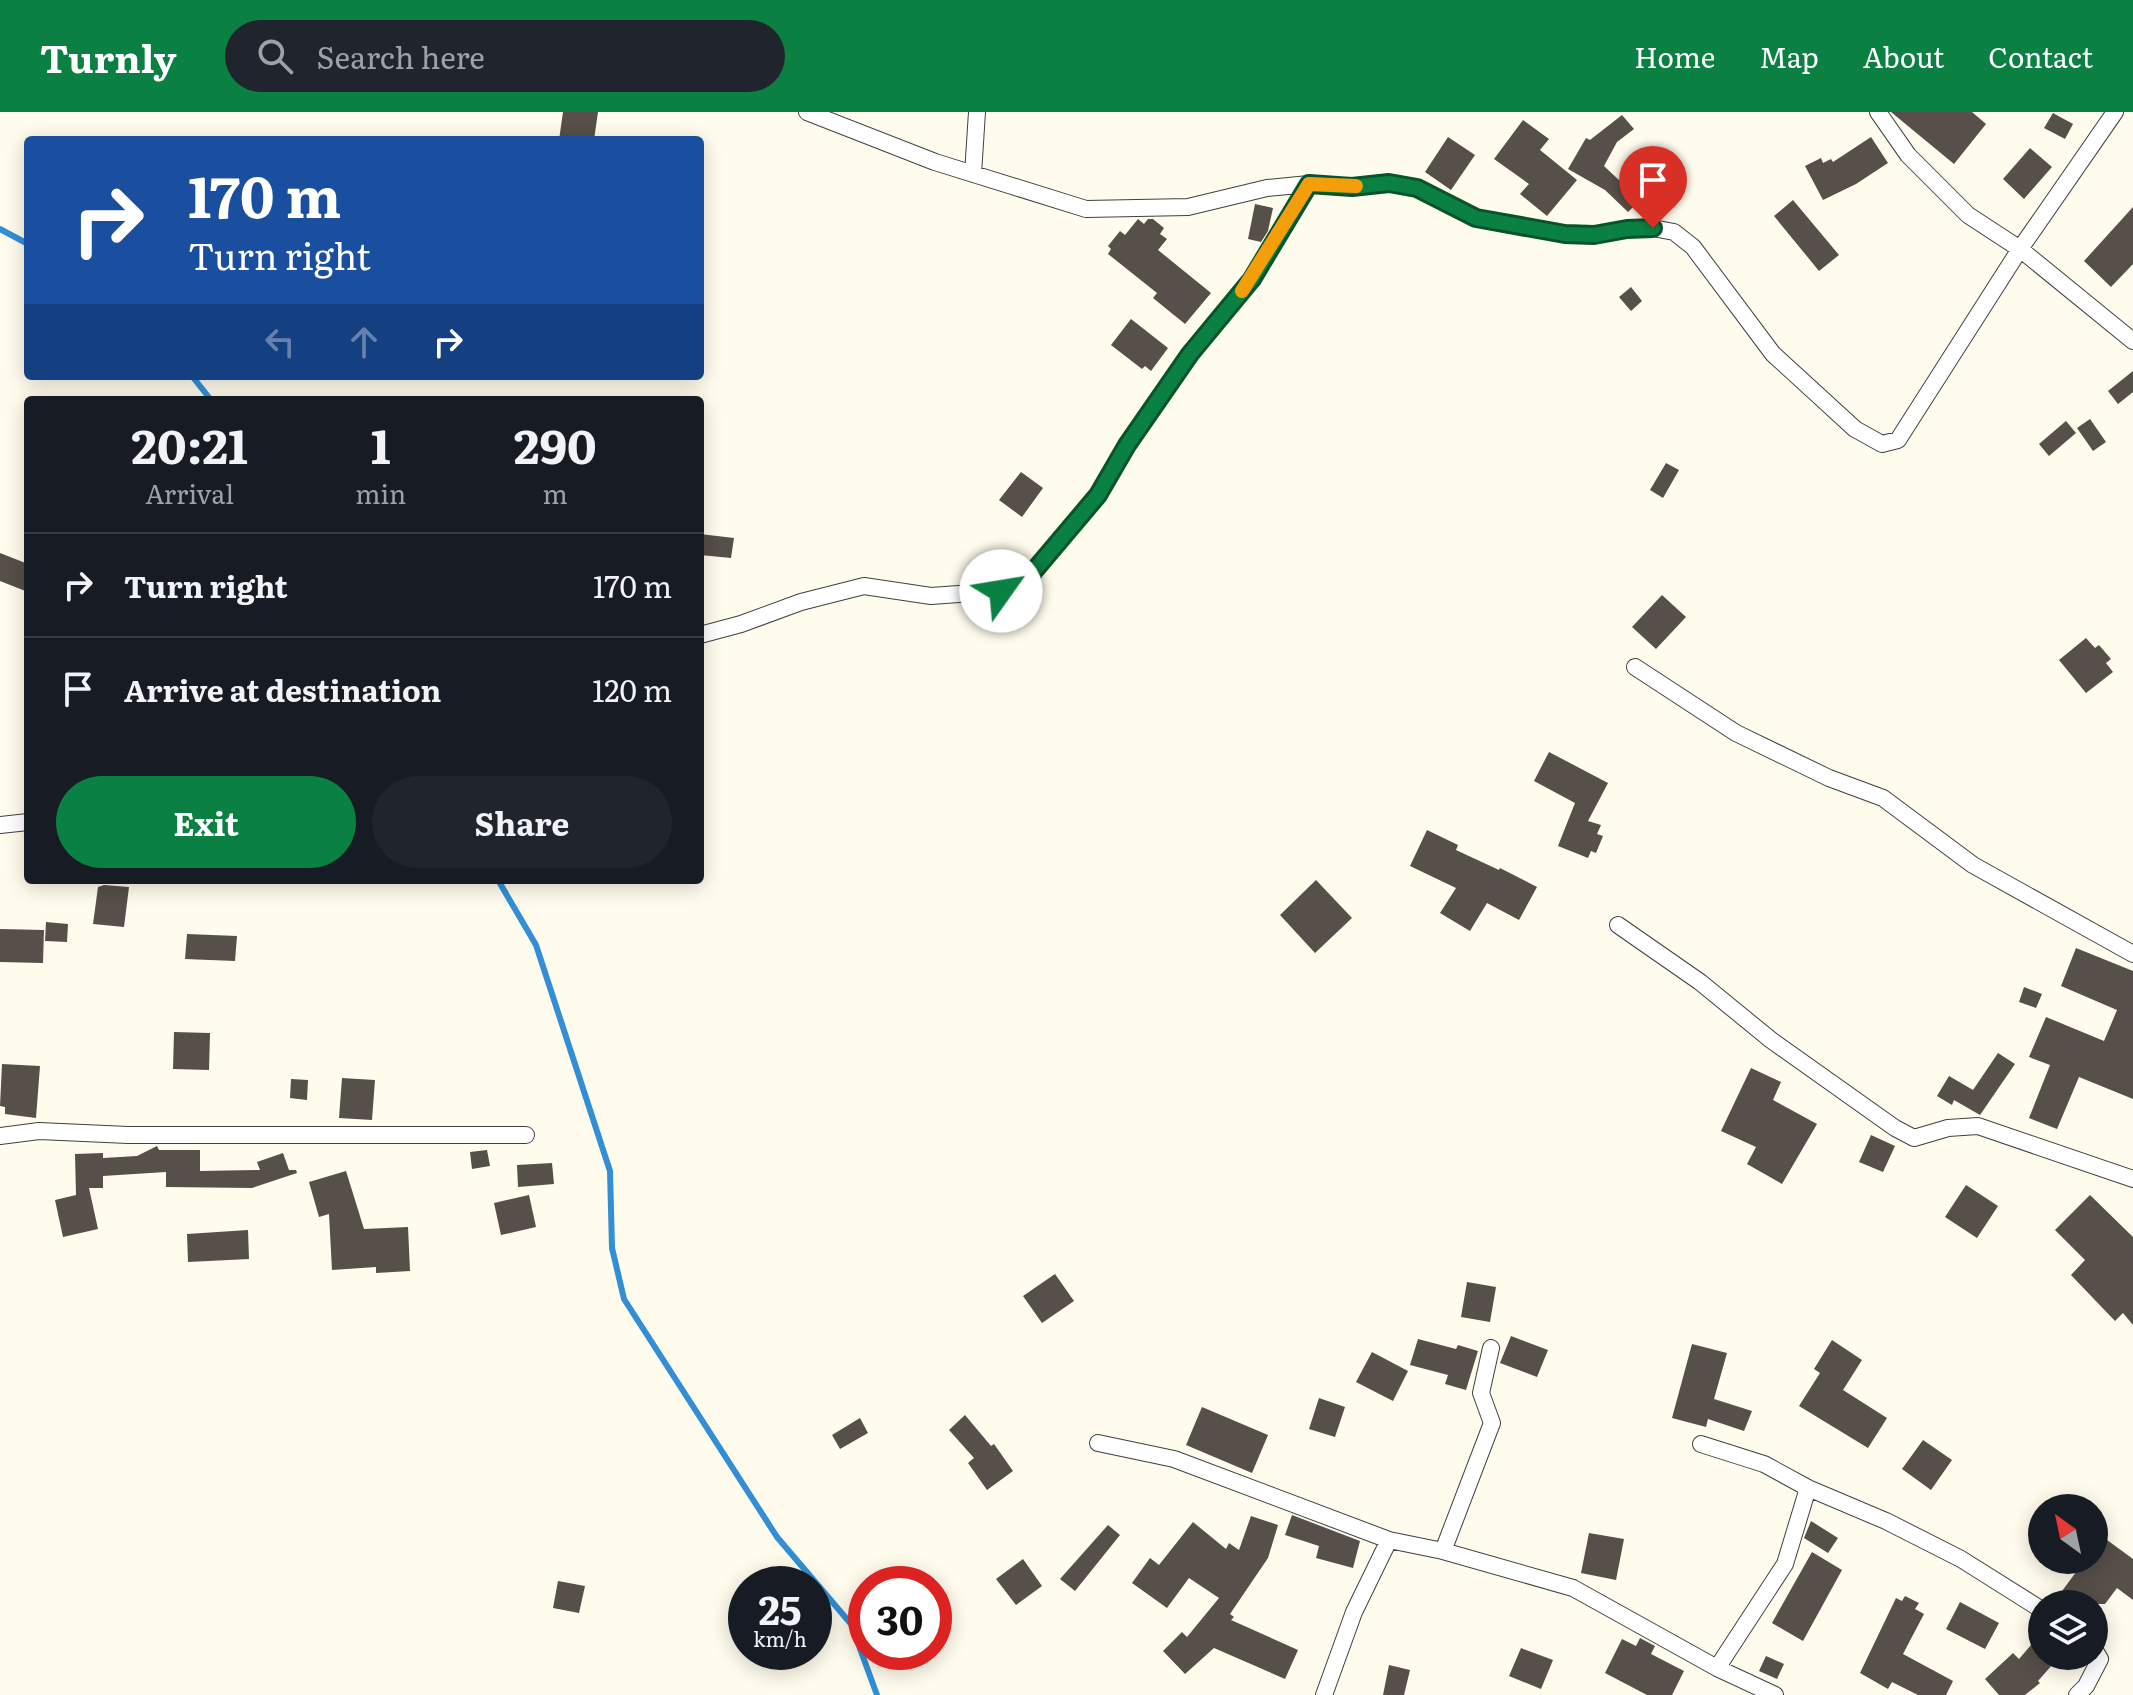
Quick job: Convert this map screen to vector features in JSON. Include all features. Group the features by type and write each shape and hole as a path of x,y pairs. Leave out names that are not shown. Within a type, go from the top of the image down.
{"street":[{"path":"807,112 973,174 1086,209 1188,207 1267,188 1309,184 1352,187 1389,183 1417,188 1476,218 1565,234 1594,235 1653,228 1674,232 1693,247 1773,354 1855,429 1882,444 1898,440 2020,249 2115,112"},
{"path":"973,174 977,112"},
{"path":"1878,112 1908,155 1968,215 2020,249 2133,341"},
{"path":"704,634 801,602 864,586 931,596 1001,591 1033,572 1098,495 1127,445 1190,354 1252,279 1309,184"},
{"path":"1635,667 1736,733 1829,778 1883,798 1973,865 2133,954"},
{"path":"0,825 24,822"},
{"path":"1618,925 1700,982 1771,1040 1895,1128 1914,1138 1948,1128 1978,1126 2133,1179"},
{"path":"0,1136 39,1131 128,1135 526,1135"},
{"path":"1443,1551 1492,1423 1481,1393 1491,1348"},
{"path":"1098,1443 1174,1459 1389,1540 1443,1551 1573,1588 1717,1668 1775,1695"},
{"path":"1701,1444 1764,1464 1808,1488 1886,1521 1961,1559 2028,1601"},
{"path":"1717,1668 1785,1564 1808,1488"},
{"path":"1324,1695 1354,1612 1389,1540"},
{"path":"2077,1695 2094,1670"}],"building":[{"path":"563,112 598,112 595,136 560,136"},
{"path":"1891,112 1972,112 1986,124 1954,164"},
{"path":"2053,113 2073,124 2065,139 2044,128"},
{"path":"1622,115 1634,129 1617,142 1604,166 1640,200 1628,212 1605,190 1568,169 1586,138 1590,140"},
{"path":"1523,120 1549,139 1540,150 1577,180 1547,216 1520,194 1529,184 1494,159"},
{"path":"1448,137 1475,155 1451,190 1425,172"},
{"path":"1871,137 1888,163 1856,184 1823,200 1805,166 1821,158 1823,163 1831,159 1833,162"},
{"path":"2030,148 2052,167 2024,199 2003,179"},
{"path":"1793,200 1839,255 1819,271 1774,216"},
{"path":"1255,204 1273,208 1268,231 1261,242 1248,239"},
{"path":"2133,207 2133,264 2111,287 2084,261"},
{"path":"1138,219 1144,224 1148,219 1153,219 1164,228 1160,234 1167,239 1158,250 1211,293 1185,324 1153,298 1157,293 1108,254 1111,249 1108,246 1120,231 1125,235"},
{"path":"1631,287 1642,301 1631,311 1619,297"},
{"path":"1131,319 1168,348 1151,371 1145,366 1142,369 1111,345"},
{"path":"2133,371 2133,392 2118,404 2108,391"},
{"path":"2090,419 2106,442 2093,451 2077,428"},
{"path":"2066,421 2076,433 2049,456 2039,444"},
{"path":"1666,463 1679,470 1663,498 1650,490"},
{"path":"1021,472 1043,488 1022,517 999,500"},
{"path":"704,534 734,538 731,558 704,555"},
{"path":"0,553 24,562 24,590 0,581"},
{"path":"1662,595 1686,617 1656,649 1632,627"},
{"path":"2086,638 2095,648 2099,645 2111,659 2106,663 2113,672 2086,693 2059,660"},
{"path":"1549,752 1608,783 1588,821 1601,825 1597,834 1603,836 1596,853 1591,851 1588,858 1558,846 1575,803 1534,781"},
{"path":"1427,830 1458,845 1456,850 1537,887 1519,920 1487,903 1470,931 1440,913 1456,888 1410,866"},
{"path":"1316,880 1352,918 1315,953 1280,915"},
{"path":"98,887 129,887 124,927 93,924"},
{"path":"46,922 68,924 67,942 45,941"},
{"path":"0,929 44,930 43,963 0,962"},
{"path":"187,934 237,936 235,961 185,959"},
{"path":"2076,948 2133,971 2133,1099 2079,1077 2057,1129 2029,1118 2050,1065 2029,1057 2046,1017 2104,1041 2117,1010 2061,986"},
{"path":"2024,987 2042,994 2036,1008 2019,1002"},
{"path":"174,1032 210,1033 209,1070 173,1069"},
{"path":"1998,1053 2015,1064 1980,1115 1954,1100 1952,1105 1937,1096 1949,1076 1973,1090"},
{"path":"2,1064 40,1066 36,1118 5,1114 5,1107 0,1106"},
{"path":"1751,1068 1781,1082 1773,1100 1817,1124 1782,1184 1747,1164 1756,1147 1721,1131"},
{"path":"342,1078 375,1080 372,1120 339,1118"},
{"path":"291,1079 308,1080 307,1100 290,1098"},
{"path":"1871,1135 1895,1146 1883,1172 1859,1162"},
{"path":"157,1146 159,1150 200,1150 200,1171 260,1170 257,1162 283,1153 289,1170 296,1170 297,1173 252,1188 166,1187 166,1172 103,1176 103,1188 89,1188 98,1229 63,1237 55,1200 76,1195 75,1154 103,1153 103,1158 137,1156"},
{"path":"487,1150 490,1166 472,1169 470,1152"},
{"path":"552,1163 554,1184 518,1187 517,1165"},
{"path":"346,1171 364,1229 408,1227 410,1271 376,1273 376,1267 332,1270 329,1214 319,1217 309,1182"},
{"path":"1966,1185 1998,1206 1977,1238 1945,1217"},
{"path":"529,1195 536,1227 501,1235 494,1203"},
{"path":"2090,1195 2133,1237 2133,1325 2123,1313 2115,1321 2071,1275 2085,1260 2055,1230"},
{"path":"248,1230 249,1259 188,1262 187,1234"},
{"path":"1055,1274 1074,1301 1042,1323 1023,1296"},
{"path":"1467,1282 1496,1287 1490,1322 1461,1317"},
{"path":"1511,1336 1548,1350 1537,1377 1500,1363"},
{"path":"1418,1339 1478,1351 1466,1390 1445,1384 1448,1375 1410,1365"},
{"path":"1832,1340 1862,1360 1843,1390 1887,1418 1868,1448 1799,1406 1820,1373 1814,1369"},
{"path":"1692,1344 1727,1353 1714,1399 1752,1411 1744,1431 1708,1419 1706,1427 1672,1418"},
{"path":"1372,1352 1408,1371 1393,1401 1356,1382"},
{"path":"1319,1398 1345,1407 1335,1437 1309,1429"},
{"path":"1202,1407 1268,1435 1252,1473 1186,1445"},
{"path":"965,1415 991,1446 994,1444 1013,1471 987,1490 968,1463 974,1458 949,1430"},
{"path":"860,1418 868,1433 840,1449 832,1435"},
{"path":"1923,1440 1952,1460 1931,1490 1902,1469"},
{"path":"1292,1515 1360,1541 1353,1568 1316,1558 1319,1546 1285,1535"},
{"path":"1251,1516 1278,1525 1268,1558 1230,1614 1234,1617 1231,1620 1298,1650 1285,1679 1214,1648 1185,1674 1163,1651 1182,1632 1187,1637 1219,1598 1189,1578 1167,1608 1132,1583 1150,1558 1159,1565 1193,1522 1226,1549 1229,1543 1239,1550"},
{"path":"1811,1521 1838,1538 1828,1553 1804,1538"},
{"path":"1108,1525 1120,1535 1075,1591 1060,1579"},
{"path":"1589,1533 1624,1539 1616,1580 1581,1573"},
{"path":"2108,1541 2133,1559 2133,1600 2117,1588 2108,1600 2108,1590 2063,1590 2075,1574 2108,1574"},
{"path":"1812,1552 1842,1570 1803,1641 1772,1623"},
{"path":"1023,1559 1042,1586 1016,1605 996,1579"},
{"path":"558,1581 585,1586 579,1613 553,1608"},
{"path":"1905,1596 1919,1603 1915,1609 1924,1614 1903,1654 1953,1681 1946,1695 1918,1695 1892,1682 1888,1689 1860,1673 1896,1598 1902,1601"},
{"path":"1960,1602 1999,1623 1985,1649 1946,1629"},
{"path":"1640,1638 1655,1646 1651,1654 1684,1671 1672,1695 1647,1695 1605,1673 1622,1639 1636,1646"},
{"path":"1521,1648 1553,1660 1541,1689 1509,1676"},
{"path":"2028,1648 2028,1670 2048,1670 2038,1681 2040,1683 2025,1695 1999,1695 1985,1679 2013,1653 2019,1659"},
{"path":"1766,1656 1784,1664 1777,1679 1759,1671"},
{"path":"1389,1665 1410,1670 1404,1695 1383,1695"}],"waterway":[{"path":"0,229 24,242"},
{"path":"195,380 208,396"},
{"path":"500,884 536,945 610,1171 612,1248 624,1299 777,1537 851,1624 877,1695"}],"slow traffic":[{"path":"1242,291 1309,184 1356,186"}],"route":[{"path":"1001,591 1033,572 1098,495 1127,445 1190,354 1252,279 1309,184 1352,187 1389,183 1417,188 1476,218 1565,234 1594,235 1653,228"}]}
